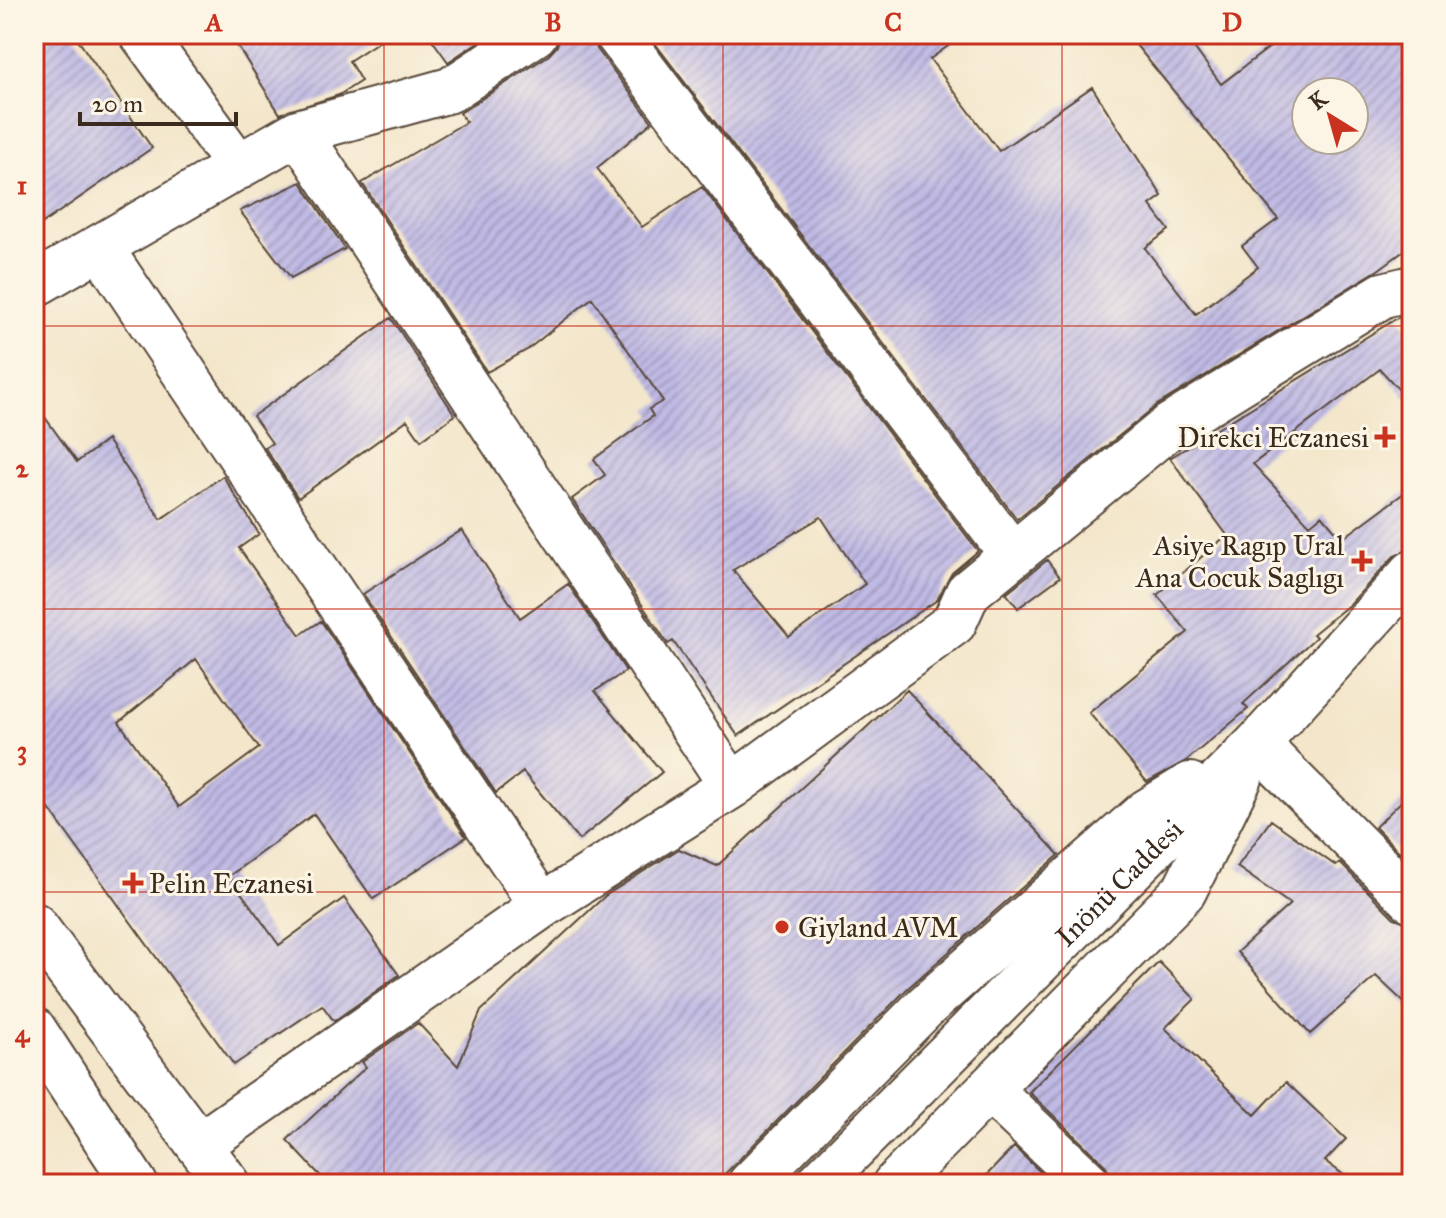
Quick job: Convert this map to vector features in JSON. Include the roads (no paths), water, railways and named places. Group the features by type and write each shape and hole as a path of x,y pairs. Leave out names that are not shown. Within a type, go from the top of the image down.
{"street":[{"path":"142,34 239,167"},
{"path":"34,285 298,132 450,90 535,34"},
{"path":"617,34 1011,553"},
{"path":"298,132 732,786"},
{"path":"100,247 542,906"},
{"path":"199,1145 542,906 732,786 954,623 968,592 1011,553 1170,426 1383,295 1412,288"},
{"name":"Inönü Caddesi","path":"818,1184 1257,744 1412,573"},
{"path":"1257,744 1412,900"},
{"path":"895,1184 1184,891 1257,744"},
{"path":"750,1184 926,1006 1146,812 1257,744"},
{"path":"34,925 228,1184"},
{"path":"34,1030 135,1184"},
{"path":"989,1089 1089,1184"}],"place":[{"name":"Direkci Eczanesi","path":"1385,437"},
{"name":"Asiye Ragıp Ural Ana Cocuk Saglıgı","path":"1362,561"},
{"name":"Pelin Eczanesi","path":"133,883"},
{"name":"Giyland AVM","path":"782,927"}]}
